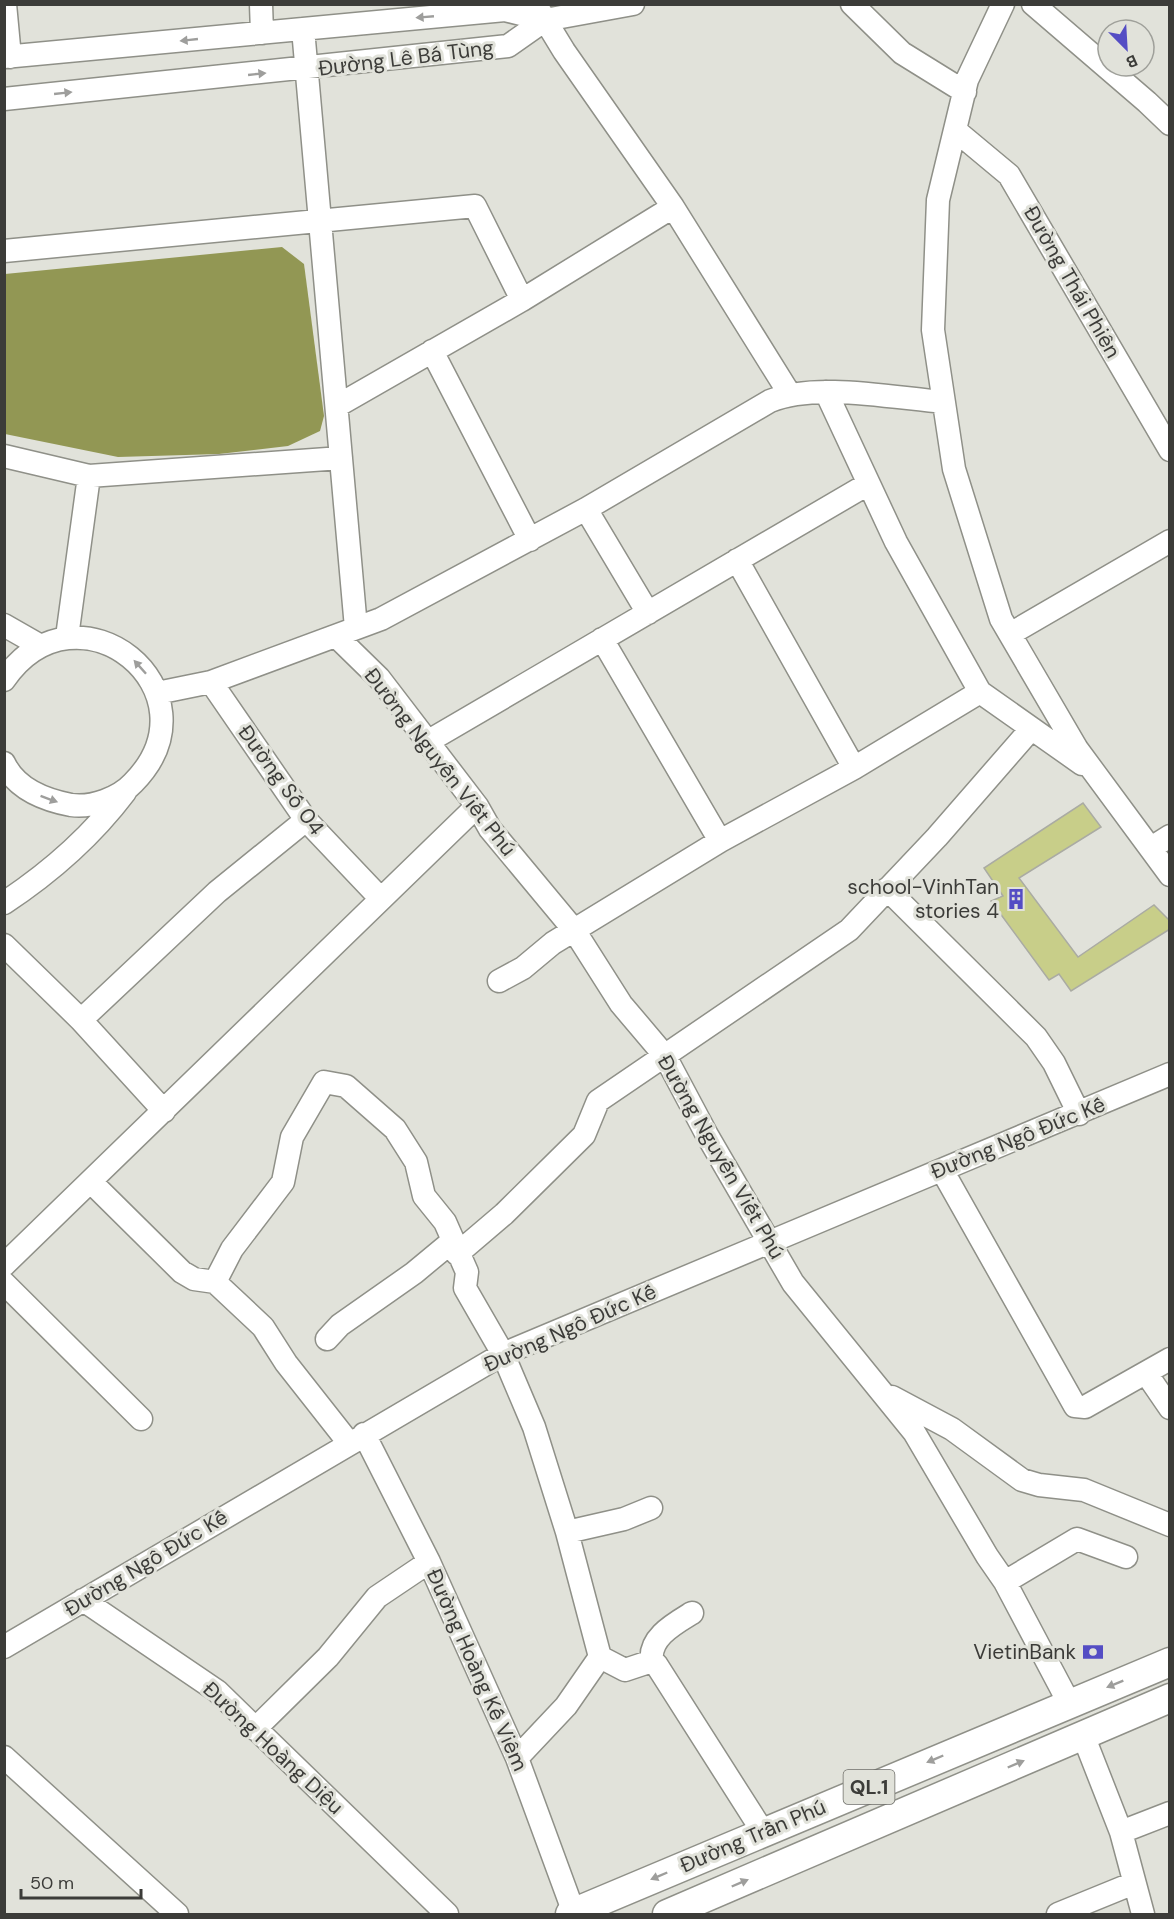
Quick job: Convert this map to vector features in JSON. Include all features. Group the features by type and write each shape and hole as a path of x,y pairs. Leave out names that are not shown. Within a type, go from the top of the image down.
{"main road":[{"name":"Đường Trần Phú","path":"572,1914 1170,1662"},
{"name":"Đường Trần Phú","path":"674,1913 1170,1698"},
{"path":"1069,1703 1083,1736"},
{"path":"764,1832 779,1866"}],"street":[{"path":"5,4 7,57"},
{"path":"261,4 262,33"},
{"path":"633,4 540,12 673,207 789,393"},
{"path":"852,4 902,53 965,92"},
{"path":"1003,4 967,80 939,200 933,330 954,469 1001,619 1077,749 1093,772 1160,842 1170,875"},
{"path":"1033,4 1170,124"},
{"name":"Đường Lê Bá Tùng","path":"7,57 505,10 540,12"},
{"name":"Đường Lê Bá Tùng","path":"4,99 308,69 508,46 540,12"},
{"path":"303,29 341,458 346,632"},
{"name":"Đường Thái Phiên","path":"955,130 1009,175 1170,450"},
{"path":"4,251 475,206 522,300"},
{"path":"337,406 522,300 673,207"},
{"path":"432,351 530,540"},
{"path":"157,693 211,682 381,619 586,509 770,401 789,393 826,392 944,402"},
{"path":"826,392 896,542 980,692 1093,772"},
{"path":"4,456 89,476 341,458"},
{"path":"67,637 89,476"},
{"path":"427,742 868,484"},
{"path":"586,509 648,612"},
{"path":"1010,634 1170,541"},
{"path":"738,560 854,768"},
{"path":"4,625 39,645"},
{"name":"Đường Nguyễn Viết Phú","path":"346,632 477,806 490,829 574,930 621,1004 665,1056 793,1283 884,1392 914,1432 987,1556 1005,1582 1069,1703"},
{"path":"4,680 16,663 39,645 67,637 96,638 122,649 143,668 157,693 162,719 158,746 146,770 98,827 44,877 4,903"},
{"path":"602,639 720,841"},
{"name":"Đường Số 04","path":"211,682 306,820 381,899"},
{"path":"500,981 523,968 552,943 720,841 854,768 980,692"},
{"path":"457,1254 504,1214 584,1135 598,1101 665,1056 681,1042 778,980 849,930 1031,729"},
{"path":"4,763 27,789 51,801 77,806 104,801 128,789"},
{"path":"4,1265 477,806"},
{"path":"81,1020 217,892 306,820"},
{"path":"887,889 1036,1037 1054,1063 1079,1114"},
{"path":"4,945 81,1020 164,1111"},
{"name":"Đường Ngô Đức Kế","path":"4,1647 503,1354 1170,1074"},
{"path":"91,1182 182,1272 194,1280 215,1282 232,1249 283,1182 292,1137 324,1082 346,1086 394,1129 416,1162 424,1196 445,1222 457,1254 467,1272 465,1288 503,1354 534,1427 567,1532 600,1657 625,1670 652,1662"},
{"path":"942,1170 1075,1406 1085,1407 1170,1359"},
{"path":"327,1339 340,1325 414,1273 449,1244 457,1254"},
{"name":"Đường Hoàng Kế Viêm","path":"215,1282 263,1327 286,1363 357,1439 429,1562 517,1758 572,1914"},
{"path":"4,1283 141,1419"},
{"path":"1146,1373 1170,1408"},
{"path":"884,1392 952,1429 1022,1480 1039,1485 1084,1490 1170,1525"},
{"path":"567,1532 624,1519 651,1508"},
{"path":"1005,1582 1077,1539 1126,1557"},
{"path":"255,1730 328,1657 382,1592 429,1562"},
{"name":"Đường Hoàng Diệu","path":"83,1600 207,1683 447,1914"},
{"path":"692,1613 666,1630 654,1646 651,1655 652,1662 656,1664 764,1832"},
{"path":"517,1758 566,1706 600,1657"},
{"path":"1083,1736 1121,1832 1143,1914"},
{"path":"4,1757 177,1914"},
{"path":"1121,1832 1170,1813"},
{"path":"1058,1914 1134,1883"}],"shaded area":[{"path":"282,247 304,264 324,416 320,431 288,446 219,454 118,457 5,434 5,274"}],"building":[{"name":"school-VinhTan stories 4","path":"1083,803 1101,827 1019,878 1078,957 1154,905 1170,921 1170,929 1071,991 1059,974 1049,980 991,901 1003,896 984,868"}],"place":[{"name":"school-VinhTan stories 4","path":"1016,899"},
{"name":"VietinBank","path":"1093,1652"}]}
